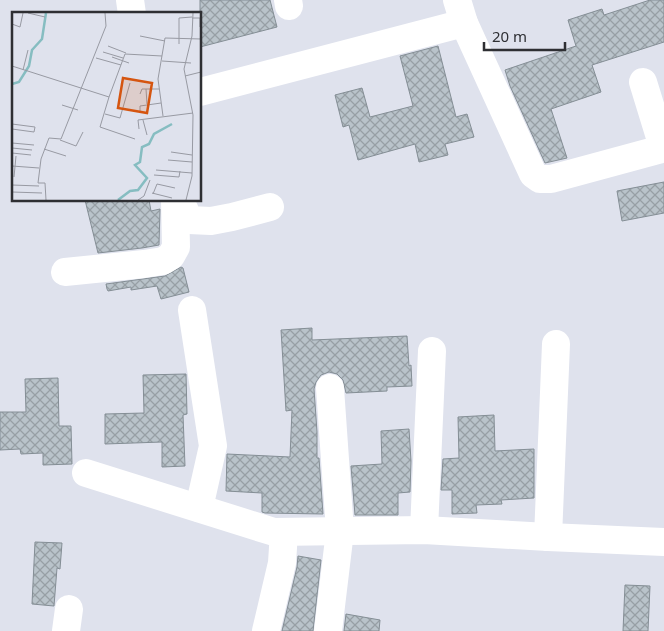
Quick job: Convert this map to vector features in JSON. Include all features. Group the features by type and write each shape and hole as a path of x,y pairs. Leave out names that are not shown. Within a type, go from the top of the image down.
{"street":[{"path":"201,92 460,12 533,174 540,179 551,179 658,150 662,144 643,82"},
{"path":"65,272 144,264 163,261 171,256 176,247 175,201"},
{"path":"180,201 189,220 211,221 232,218 270,206"},
{"path":"192,310 213,446 199,508"},
{"path":"548,537 556,344"},
{"path":"424,530 432,351"},
{"path":"328,631 340,531 330,388"},
{"path":"86,473 274,532 424,530 664,542"},
{"path":"266,631 282,563 284,532"}],"building":[{"path":"200,0 270,0 277,27 201,47"},
{"path":"650,0 664,0 664,42 592,65 601,92 551,109 567,158 545,163 510,86 505,70 576,46 568,20 602,9 604,15"},
{"path":"438,46 456,117 467,114 474,137 445,144 448,155 419,162 415,144 358,160 349,125 343,127 335,95 362,88 370,117 413,106 400,56"},
{"path":"664,182 664,213 622,221 617,191"},
{"path":"85,201 149,201 151,211 160,209 159,245 98,253"},
{"path":"181,267 183,268 189,292 161,299 157,286 131,290 131,287 108,291 107,289 106,284 165,276"},
{"path":"312,328 312,340 407,336 412,386 387,387 387,391 346,393 343,380 337,374 329,372 321,375 314,389 317,458 319,458 323,514 265,513 262,512 262,493 226,491 227,454 290,457 292,410 286,411 281,330"},
{"path":"186,374 187,414 183,415 185,466 162,467 162,442 105,444 105,414 144,413 143,375"},
{"path":"58,378 59,426 71,426 72,464 43,465 43,453 21,454 20,449 0,450 0,412 26,412 25,379"},
{"path":"494,415 495,451 534,449 534,498 501,500 502,504 476,505 477,513 452,514 452,490 441,490 443,459 459,458 458,417"},
{"path":"409,429 410,492 398,493 398,515 355,515 351,466 382,464 381,431"},
{"path":"35,542 62,543 60,569 57,568 54,606 32,604"},
{"path":"298,556 321,560 313,631 282,631 297,567"},
{"path":"625,585 650,586 648,631 623,631"},
{"path":"346,614 380,620 379,631 344,631"}]}
